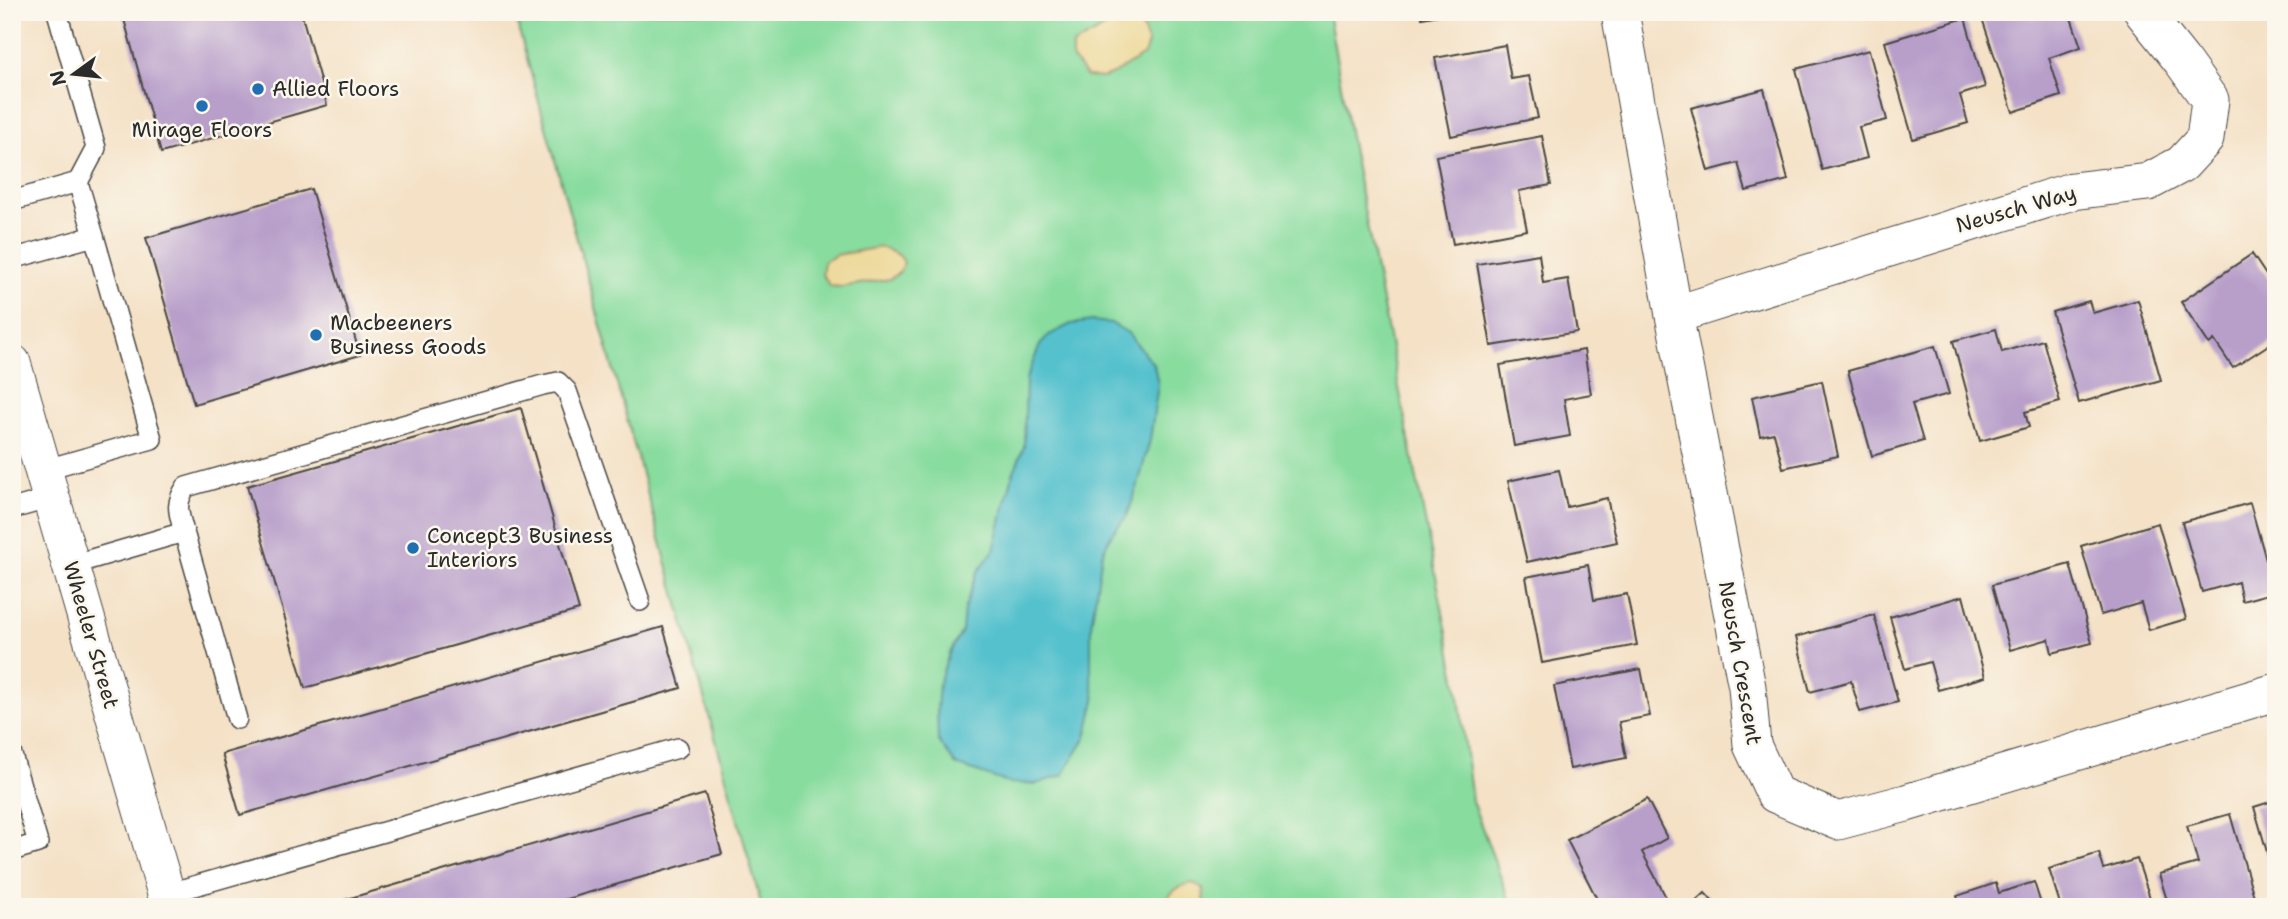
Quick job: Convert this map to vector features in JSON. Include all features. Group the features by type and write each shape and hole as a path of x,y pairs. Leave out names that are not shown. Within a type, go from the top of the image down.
{"street":[{"name":"Neusch Crescent","path":"1620,12 1674,315 1747,687 1752,745 1775,794 1838,821 2276,692"},
{"name":"Neusch Way","path":"1674,315 2072,191 2148,182 2182,164 2204,139 2210,100 2143,12"},
{"name":"Wheeler Street","path":"12,363 19,410 47,484 168,900"}],"lane":[{"path":"12,509 47,484 152,439 78,183 96,148 57,12"},
{"path":"12,201 78,183"},
{"path":"12,259 94,236"},
{"path":"237,719 177,508 179,497 186,487 558,382 567,391 640,601"},
{"path":"71,565 184,532"},
{"path":"168,900 678,748"},
{"path":"12,755 38,843 12,851"}],"green space":[{"path":"514,12 1328,12 1458,689 1472,801 1512,907 762,907"}],"sand":[{"path":"1131,19 1141,22 1148,43 1144,55 1103,78 1087,77 1072,58 1072,46 1118,20"},
{"path":"881,247 899,255 904,262 900,272 890,279 841,287 830,286 822,274 824,262 836,255"},
{"path":"1193,883 1203,889 1205,907 1165,907 1168,897 1175,890"}],"water":[{"path":"1092,321 1111,323 1128,333 1154,365 1158,384 1150,440 1127,516 1112,533 1102,554 1091,626 1091,677 1095,700 1086,737 1063,775 1036,784 1009,783 956,765 938,740 939,683 949,654 962,631 964,610 977,573 994,550 1013,474 1024,447 1026,379 1040,345 1049,335 1071,324"}],"building":[{"path":"122,12 301,12 327,105 161,153"},
{"path":"1421,12 1445,12 1445,14 1422,18"},
{"path":"1980,12 2069,12 2081,47 2049,58 2061,96 2013,112"},
{"path":"1965,18 1985,87 1960,95 1968,123 1913,139 1885,42"},
{"path":"1505,45 1511,79 1529,76 1538,118 1451,136 1435,58"},
{"path":"1869,50 1887,120 1859,127 1867,158 1822,170 1796,69"},
{"path":"1764,89 1788,180 1746,191 1738,163 1708,171 1691,108"},
{"path":"1542,136 1551,185 1519,191 1527,230 1453,244 1436,156"},
{"path":"311,189 360,355 194,404 146,238"},
{"path":"1539,254 1543,283 1568,279 1577,332 1491,346 1477,264"},
{"path":"2252,254 2276,290 2276,340 2233,368 2214,340 2209,344 2181,302"},
{"path":"2138,300 2161,380 2079,403 2052,312 2089,301 2093,313"},
{"path":"1996,329 2002,352 2043,340 2060,402 2025,412 2029,427 1980,441 1953,341"},
{"path":"1935,346 1949,394 1912,404 1923,441 1872,456 1848,371"},
{"path":"1584,350 1591,394 1564,399 1570,436 1514,446 1500,365"},
{"path":"1822,381 1838,456 1783,468 1774,433 1760,436 1752,397"},
{"name":"Concept3 Business Interiors","path":"521,408 579,610 305,688 247,486"},
{"path":"1559,470 1567,507 1607,498 1617,542 1527,562 1508,481"},
{"path":"2250,503 2275,592 2242,601 2238,582 2202,592 2182,522"},
{"path":"2158,523 2186,619 2149,630 2141,603 2101,615 2081,546"},
{"path":"2070,564 2092,643 2052,653 2049,639 2010,650 1992,585"},
{"path":"1588,565 1594,600 1627,594 1637,645 1542,663 1526,577"},
{"path":"1963,596 1985,677 1938,690 1930,662 1905,669 1890,617"},
{"path":"1874,615 1898,702 1860,712 1851,681 1810,692 1796,637"},
{"path":"663,627 681,688 240,815 222,754"},
{"path":"1641,669 1650,716 1619,722 1626,758 1570,769 1554,686"},
{"path":"705,794 722,854 539,907 320,907"},
{"path":"1647,799 1667,838 1642,852 1666,897 1647,907 1601,907 1567,840"},
{"path":"2276,800 2276,880 2275,880 2254,807"},
{"path":"2230,814 2255,900 2232,907 2169,907 2159,874 2198,863 2187,826"},
{"path":"2099,853 2104,869 2137,859 2153,907 2061,907 2049,869"},
{"path":"2034,882 2042,907 1961,907 1957,896 1996,883 1999,893"},
{"path":"1705,893 1718,907 1690,907"}],"place":[{"name":"Allied Floors","path":"258,89"},
{"name":"Mirage Floors","path":"202,106"},
{"name":"Macbeeners Business Goods","path":"316,335"},
{"name":"Concept3 Business Interiors","path":"413,548"}]}
